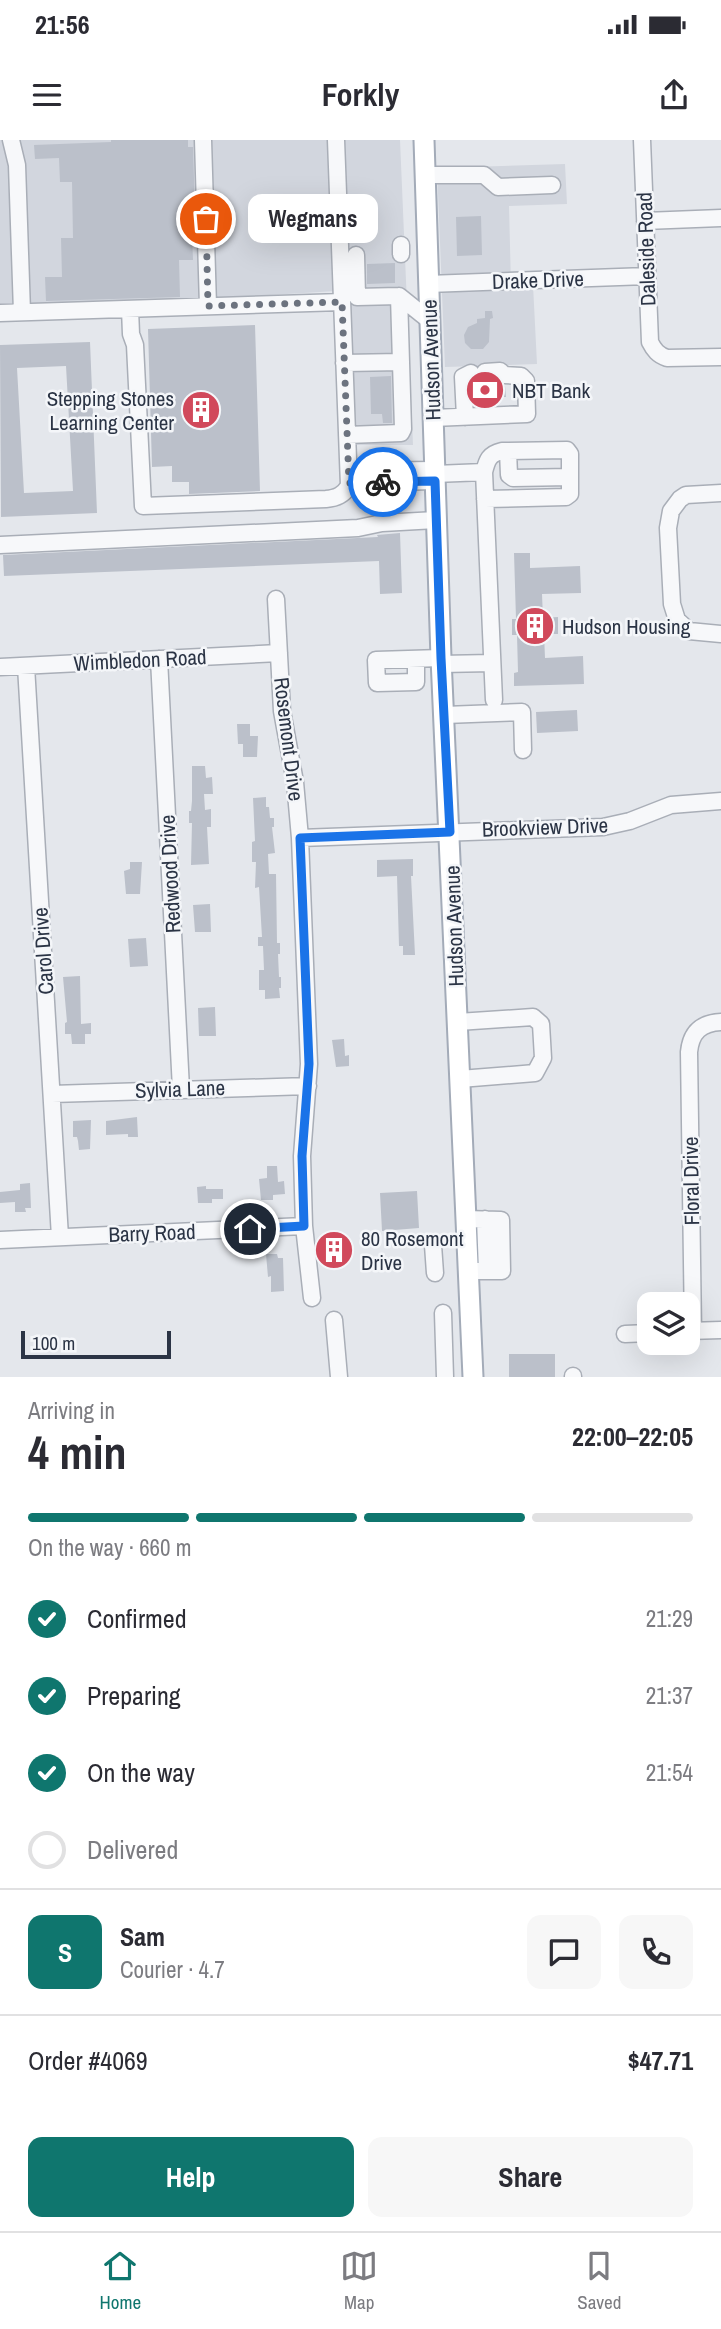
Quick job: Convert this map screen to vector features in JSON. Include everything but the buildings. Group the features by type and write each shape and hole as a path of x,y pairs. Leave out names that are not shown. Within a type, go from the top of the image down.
{"main road":[{"name":"Hudson Avenue","path":"424,140 441,661 460,1079 491,1220 494,1271 472,1377"}],"street":[{"path":"11,140 17,166 22,312"},
{"path":"203,140 208,306"},
{"path":"130,309 131,334 135,345 143,506 326,499 345,493 349,477 336,140"},
{"name":"Daleside Road","path":"642,140 650,342 660,355 684,359 721,357"},
{"path":"425,175 484,175 498,187 552,185"},
{"path":"645,221 721,218"},
{"path":"356,255 357,297 399,296 429,320"},
{"name":"Drake Drive","path":"428,284 648,276"},
{"path":"347,435 401,433 399,296"},
{"path":"0,313 342,302"},
{"path":"344,363 401,362"},
{"path":"433,418 465,417 527,414 526,381 518,375 504,375 500,372 463,377 465,417"},
{"path":"485,499 566,497 570,494 570,454 567,450 508,451 492,454 486,461 484,472 485,499 492,663 494,699"},
{"path":"508,451 509,475 513,478 570,477"},
{"path":"349,477 484,472"},
{"path":"721,493 686,495 671,511 668,528 672,604 677,620 689,631 721,634"},
{"path":"0,545 358,528 382,523 436,520"},
{"name":"Rosemont Drive","path":"276,599 282,711 295,782 300,838 308,1086 302,1156 304,1226 312,1298"},
{"name":"Wimbledon Road","path":"0,667 279,653"},
{"name":"Redwood Drive","path":"159,659 181,1089"},
{"path":"416,659 492,663"},
{"name":"Carol Drive","path":"26,666 61,1237"},
{"path":"445,715 522,712 523,750"},
{"name":"Brookview Drive","path":"300,838 603,827 630,821 671,805 721,801"},
{"path":"458,1022 533,1017 541,1024 543,1058 535,1073 460,1079"},
{"name":"Floral Drive","path":"690,1292 690,1042 702,1026 721,1022"},
{"name":"Sylvia Lane","path":"52,1094 308,1086"},
{"path":"491,1220 494,1271"},
{"name":"Barry Road","path":"0,1240 304,1226"},
{"path":"433,1245 435,1273"},
{"path":"443,1314 445,1377"},
{"path":"334,1320 338,1377"},
{"path":"700,1331 721,1330"},
{"path":"625,1334 637,1334"}],"shaded area":[{"path":"0,140 330,140 336,291 121,304 0,308"},
{"path":"343,140 400,140 413,445 353,445"},
{"path":"565,164 567,204 509,206 511,286 533,285 537,364 445,367 437,168"}],"tunnel":[{"path":"471,380 485,380"}],"way so far":[{"path":"206,219 208,306 342,302 349,483 383,482"}],"place":[{"name":"Wegmans","path":"206,219"},
{"name":"NBT Bank","path":"485,390"},
{"name":"Stepping Stones Learning Center","path":"201,410"},
{"name":"Hudson Housing","path":"535,626"},
{"name":"80 Rosemont Drive","path":"334,1250"}],"route":[{"path":"250,1229 304,1226 302,1156 309,1064 300,838 450,832 435,481 383,482"}]}
